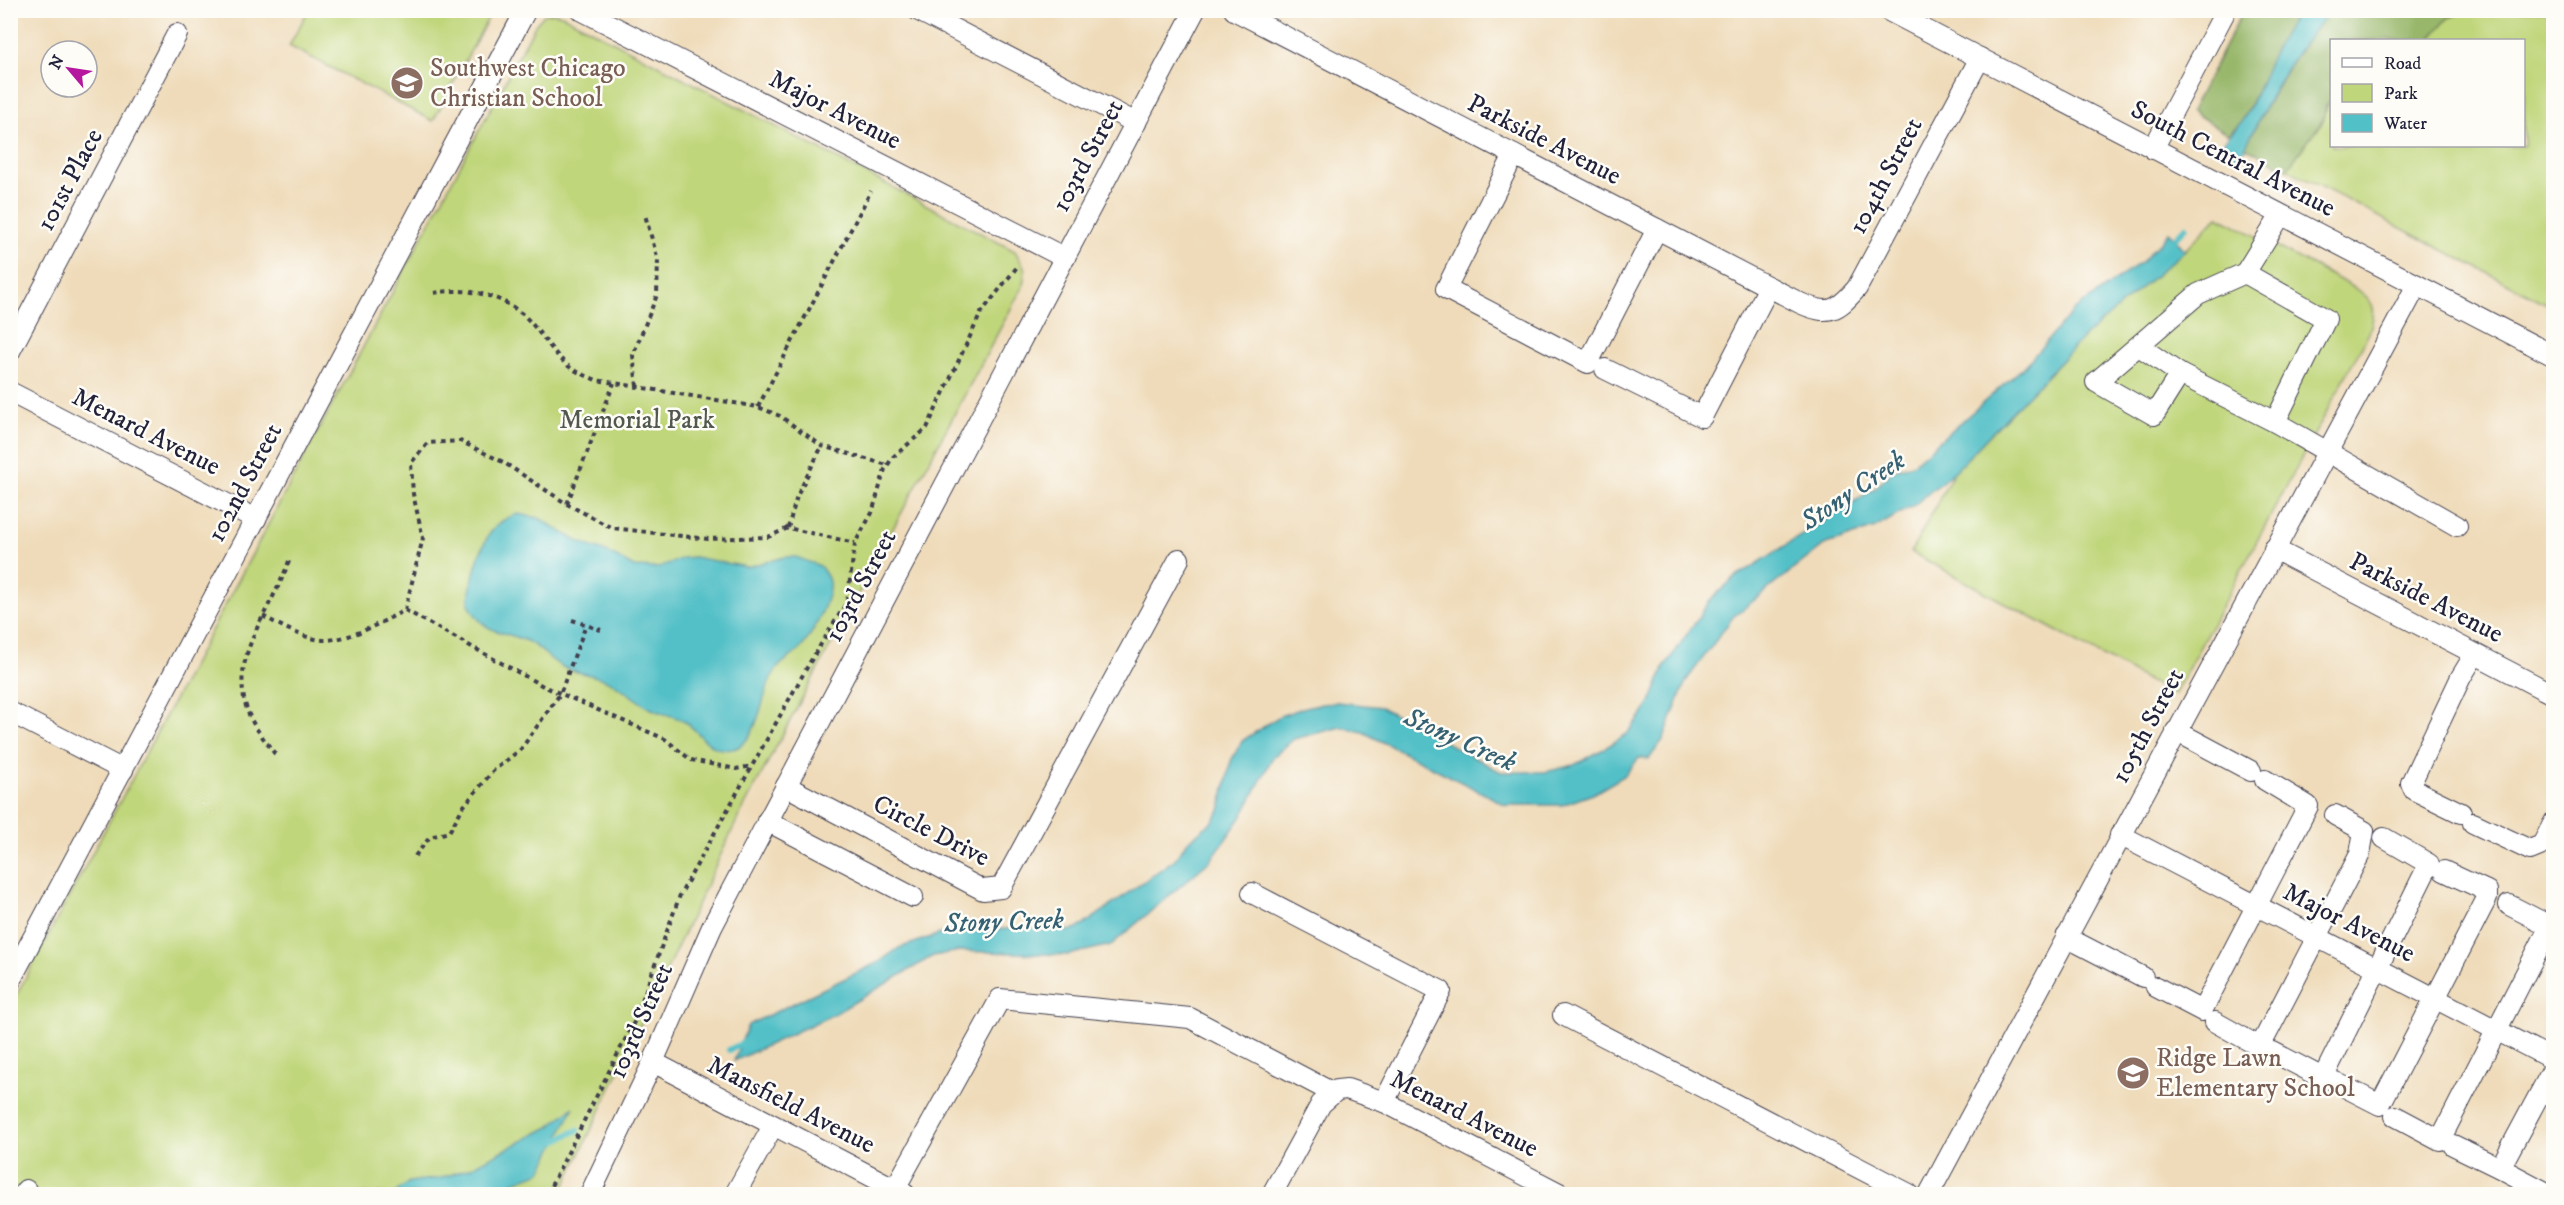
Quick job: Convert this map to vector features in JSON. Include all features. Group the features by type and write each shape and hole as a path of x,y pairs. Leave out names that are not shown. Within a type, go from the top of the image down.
{"street":[{"name":"102nd Street","path":"10,981 526,10"},
{"name":"Major Avenue","path":"581,10 1065,258"},
{"path":"917,10 1136,123"},
{"name":"103rd Street","path":"590,1194 712,927 1195,10"},
{"name":"Parkside Avenue","path":"1234,10 1769,287 1815,310 1831,311"},
{"name":"South Central Avenue","path":"1887,10 2553,356"},
{"path":"2153,149 2226,10"},
{"name":"101st Place","path":"10,351 177,34"},
{"name":"104th Street","path":"1831,311 1845,302 1857,288 1980,58"},
{"path":"1514,155 1446,289 1588,363 1657,229"},
{"path":"2180,374 2154,415 2096,382 2199,294 2245,273 2282,215"},
{"path":"2245,273 2326,319 2275,422"},
{"name":"105th Street","path":"1929,1194 2417,285"},
{"path":"1605,369 1702,417 1769,287"},
{"path":"2139,346 2180,374 2275,422 2457,526"},
{"name":"Menard Avenue","path":"10,392 256,519"},
{"name":"Parkside Avenue","path":"2274,549 2553,694"},
{"name":"Circle Drive","path":"786,786 983,890 1001,888 1179,559"},
{"path":"2475,654 2461,677 2410,783 2414,790 2530,850 2542,845 2553,822"},
{"path":"10,712 123,770"},
{"path":"2066,938 2202,1011 2308,806 2258,775 2176,731"},
{"path":"2216,1022 2260,1047 2360,854 2364,831 2335,815"},
{"path":"767,820 913,897"},
{"name":"Major Avenue","path":"2120,835 2553,1060"},
{"path":"2273,1052 2323,1078 2429,864 2384,838"},
{"path":"2335,1082 2380,1105 2436,999 2487,898 2487,891 2444,871"},
{"path":"1252,893 1441,991 1384,1102"},
{"path":"2395,1116 2440,1140 2550,926 2510,905"},
{"name":"Menard Avenue","path":"897,1193 1000,999 1190,1018 1337,1091 1353,1089 1384,1102 1561,1194"},
{"path":"1563,1016 1909,1194"},
{"name":"Mansfield Avenue","path":"652,1062 897,1193"},
{"path":"2500,1168 2553,1067"},
{"path":"1272,1194 1321,1104 1337,1091"},
{"path":"735,1194 773,1126"},
{"path":"2453,1145 2549,1194"}],"path":[{"path":"759,406 871,191"},
{"path":"637,387 633,355 657,295 658,260 645,215"},
{"path":"547,1194 635,1020 680,895 810,662 847,602 855,543 872,513 887,465 927,428 981,312 1017,267"},
{"path":"434,293 447,290 472,292 485,294 506,303 522,314 572,369 596,380 759,406 780,416 822,446 887,465"},
{"path":"567,504 614,383"},
{"path":"263,616 285,629 324,640 365,631 405,610 423,537 413,494 411,463 428,443 460,441 503,462 567,504 612,528 708,539 768,537 788,528 855,543"},
{"path":"788,528 797,496 822,446"},
{"path":"274,754 250,717 243,691 243,665 289,561"},
{"path":"405,610 560,694 664,739 691,760 736,769 752,766"},
{"path":"572,620 601,630"},
{"path":"415,856 430,837 452,829 463,807 493,771 521,749 560,694 586,625"}],"green space":[{"name":"Southwest Chicago Christian School","path":"308,11 492,11 433,121 289,46"},
{"path":"2243,11 2301,11 2282,40 2241,123 2228,134 2191,111"},
{"path":"2331,11 2492,11 2456,13 2448,18 2430,39 2330,39 2330,100 2325,107 2325,116 2287,169 2245,147 2294,59 2317,26"},
{"path":"2467,11 2553,11 2553,307 2287,169 2320,126 2330,101 2330,147 2525,147 2525,39 2430,39 2448,18"},
{"name":"Memorial Park","path":"553,13 562,15 1015,251 1025,269 1023,286 738,818 561,1194 11,1194 11,1005 536,24 544,15"},
{"path":"2218,216 2357,289 2371,303 2374,313 2369,333 2174,695 1911,552 1954,472 2083,338 2185,250"}],"water":[{"path":"2301,10 2331,11 2291,62 2240,159 2220,147 2243,119 2277,46"},
{"path":"2169,232 2185,250 2083,338 1954,472 1913,506 1875,528 1824,545 1733,617 1686,681 1663,740 1649,759 1639,758 1624,776 1593,794 1562,805 1506,805 1363,732 1341,727 1294,739 1273,757 1242,816 1211,860 1111,945 1068,955 960,951 933,956 834,1014 734,1061 748,1025 879,962 899,948 940,934 1041,926 1069,931 1082,926 1175,859 1187,842 1213,821 1220,811 1231,761 1242,741 1280,716 1309,706 1337,702 1381,707 1501,772 1545,772 1574,765 1602,750 1627,734 1649,705 1665,666 1711,599 1733,579 1874,489 1894,470 1913,464 2025,366 2073,311 2144,260"},
{"path":"518,514 539,518 577,541 611,554 634,567 658,568 683,558 694,557 747,567 785,557 796,557 820,566 828,578 829,589 819,618 803,646 775,671 768,684 754,728 741,745 733,749 724,749 710,745 684,721 654,710 606,680 560,666 523,639 482,623 469,604 479,556 493,529"},
{"path":"574,1107 541,1172 483,1194 394,1194 409,1182 441,1178 470,1168 549,1127"}],"waterway":[{"name":"Stony Creek","path":"2170,244 2186,227"},
{"name":"Stony Creek","path":"729,1050 747,1041"},
{"name":"Stony Creek","path":"551,1143 578,1130"}],"place":[{"name":"Southwest Chicago Christian School","path":"407,83"},
{"name":"Ridge Lawn Elementary School","path":"2133,1073"}]}
